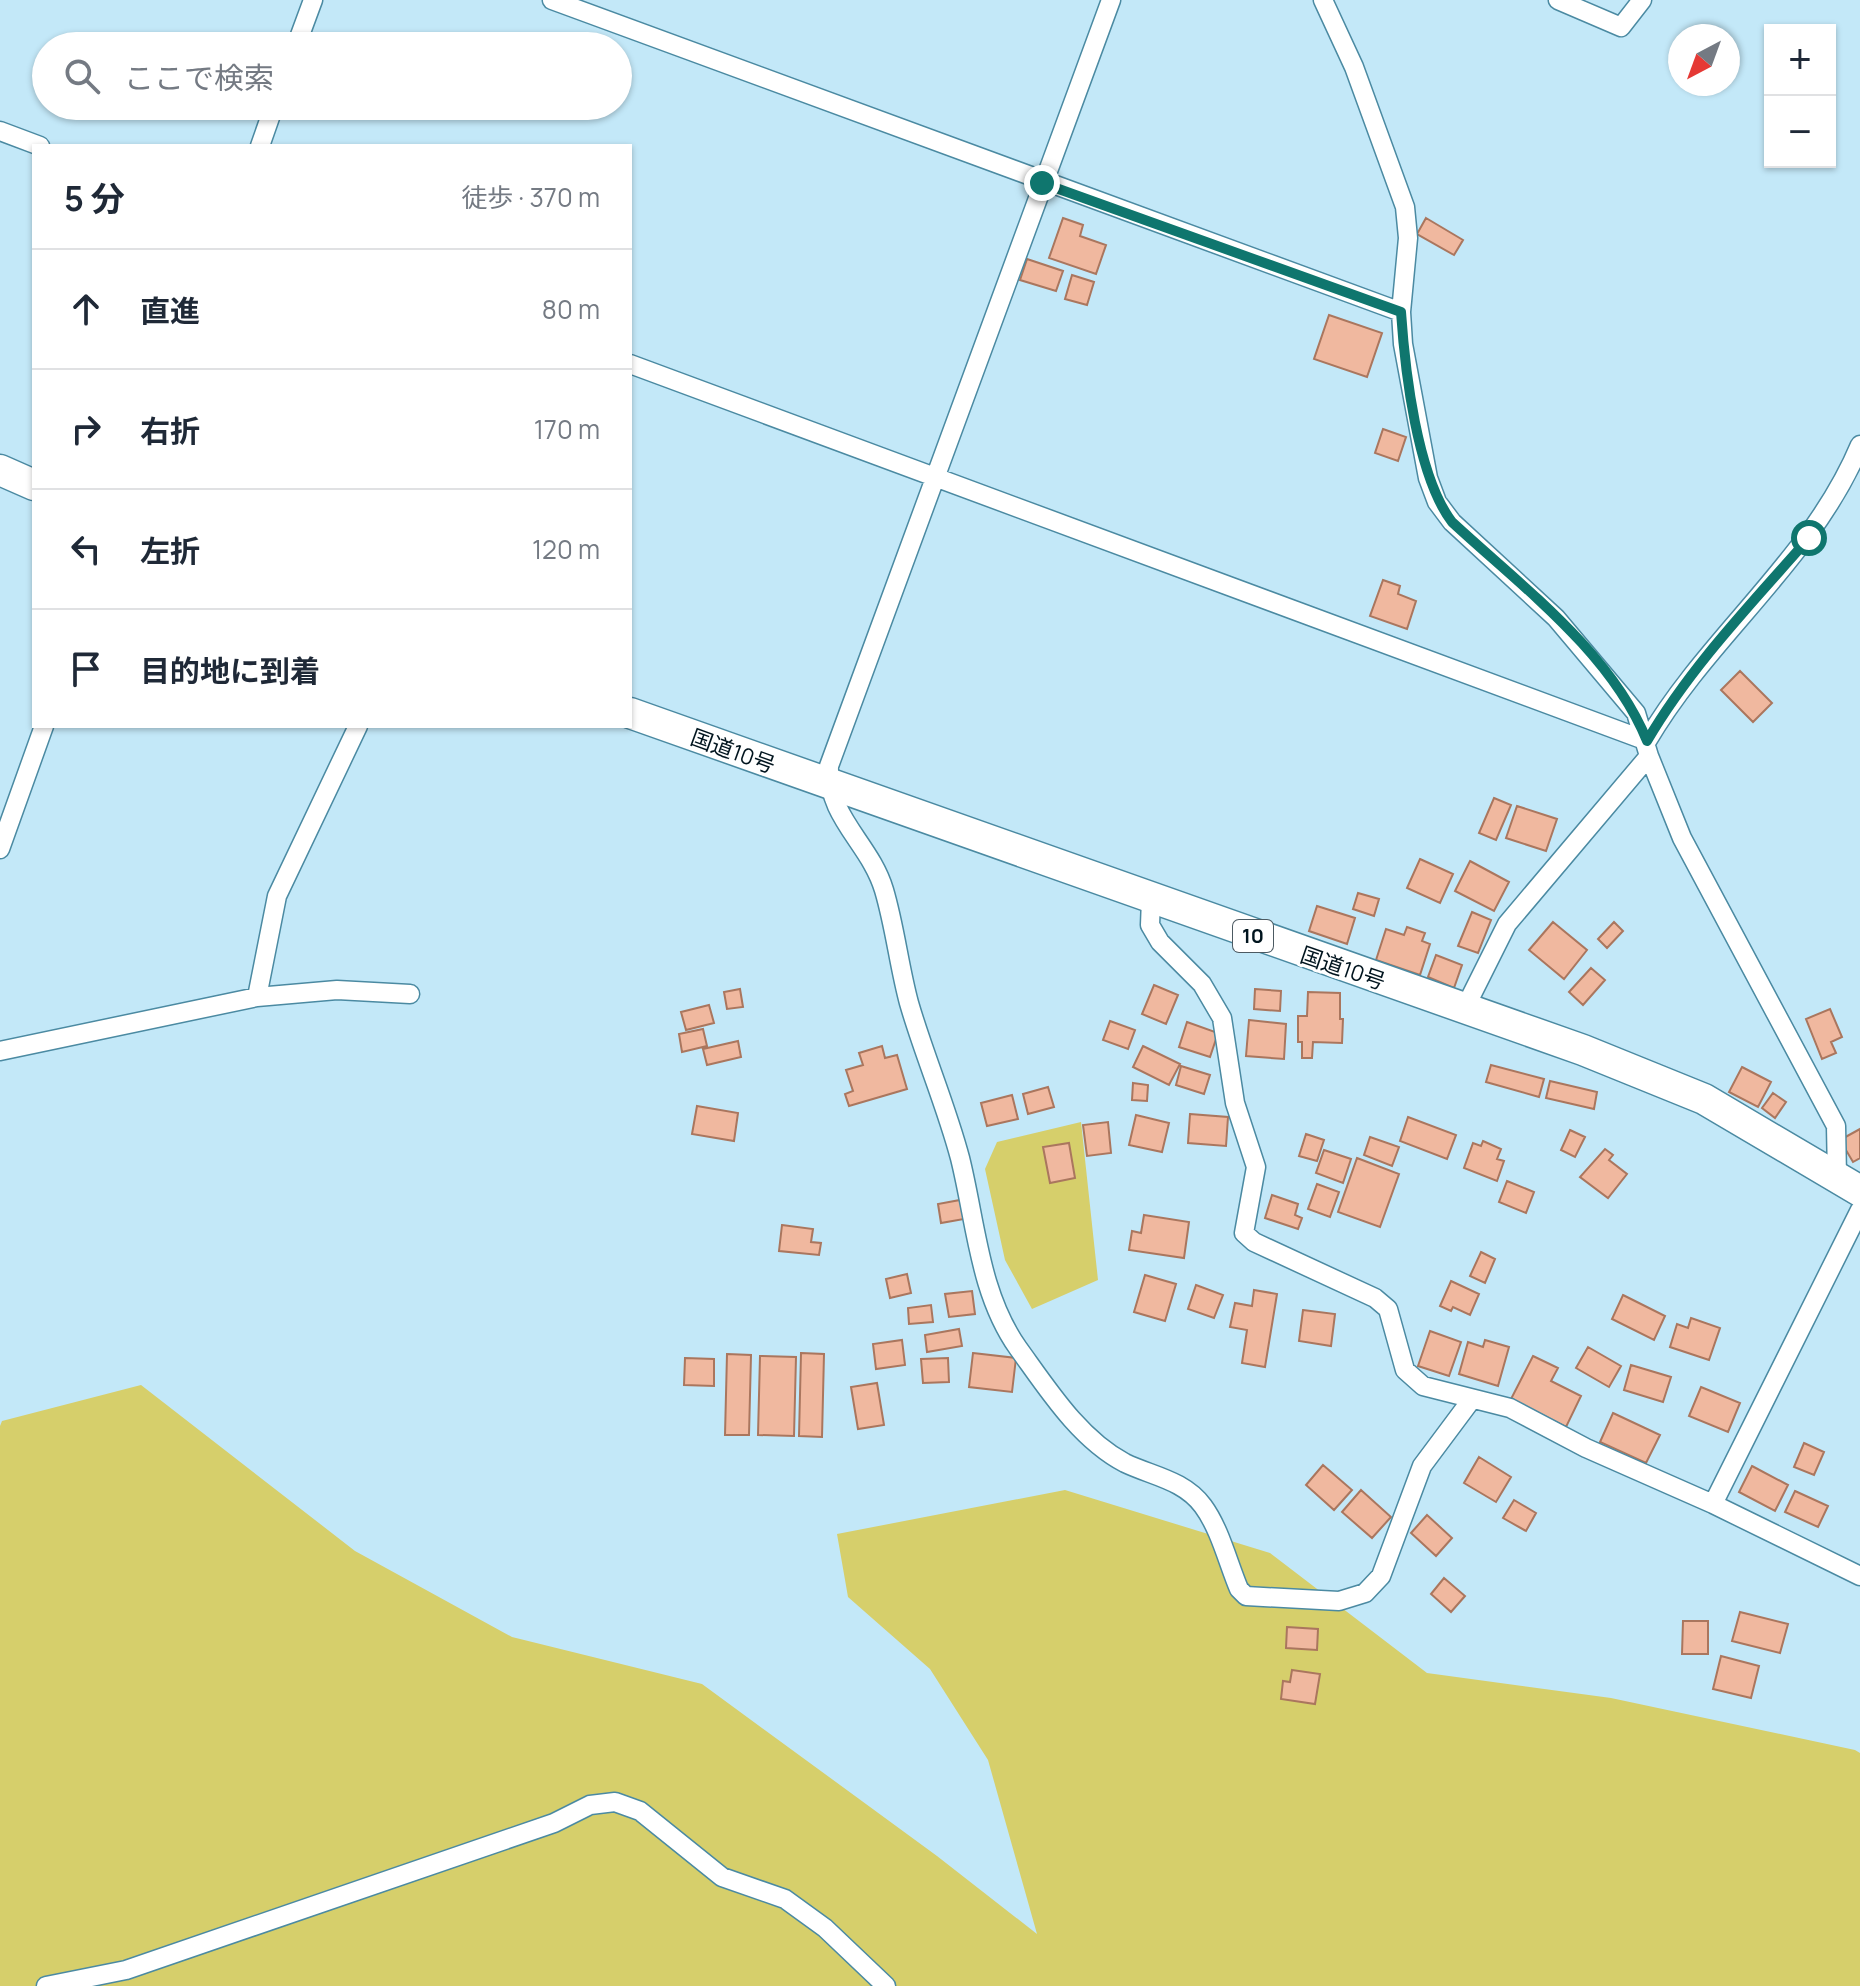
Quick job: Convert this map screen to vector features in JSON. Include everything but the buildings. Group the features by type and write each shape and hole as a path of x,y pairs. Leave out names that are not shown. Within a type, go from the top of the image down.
{"highway":[{"path":"0,470 32,484"},
{"name":"国道10号","path":"632,714 1583,1050 1704,1099 1848,1183"}],"street":[{"path":"301,32 313,0"},
{"path":"552,0 1042,183 1401,312"},
{"path":"1111,0 829,766 828,785 836,810 872,859 884,889 908,1000 960,1159 974,1230 997,1309 1015,1344 1067,1414 1124,1462 1185,1488 1203,1506 1239,1589 1246,1596 1339,1601 1365,1593 1381,1576 1422,1466 1472,1399"},
{"path":"1323,0 1354,67 1401,194 1408,238 1401,312 1403,344 1428,478 1437,502 1452,522 1590,654 1636,713 1713,901 1836,1126 1848,1183"},
{"path":"1558,0 1621,27 1642,0"},
{"path":"261,144 269,120"},
{"path":"0,131 35,144"},
{"path":"632,365 1648,748"},
{"path":"1464,1010 1507,924 1648,748 1664,712 1717,643 1809,538 1826,513 1860,445"},
{"path":"0,849 5,819 43,728"},
{"path":"257,997 277,896 357,728"},
{"path":"1151,899 1150,925 1160,942 1202,984 1222,1018 1235,1103 1256,1167 1244,1233 1254,1242 1375,1298 1388,1309 1405,1370 1423,1386 1510,1408 1586,1448 1713,1504 1860,1576"},
{"path":"0,1051 257,997 337,990 410,994"},
{"path":"1713,1504 1860,1210"},
{"path":"46,1986 126,1970 554,1823 590,1805 615,1802 640,1811 722,1877 785,1899 825,1928 886,1986"}],"shaded area":[{"path":"1081,1122 1098,1280 1032,1309 1005,1260 985,1169 997,1142"},
{"path":"141,1385 355,1551 512,1637 702,1684 937,1856 1037,1934 988,1760 930,1669 848,1597 837,1534 1065,1490 1270,1553 1427,1673 1611,1698 1855,1750 1860,1753 1860,1986 0,1986 0,1426 2,1421"}],"route":[{"path":"1042,183 1401,312 1403,344 1428,478 1437,502 1452,522 1556,618 1590,654 1636,713 1647,741 1664,712 1717,643 1809,538"}]}
